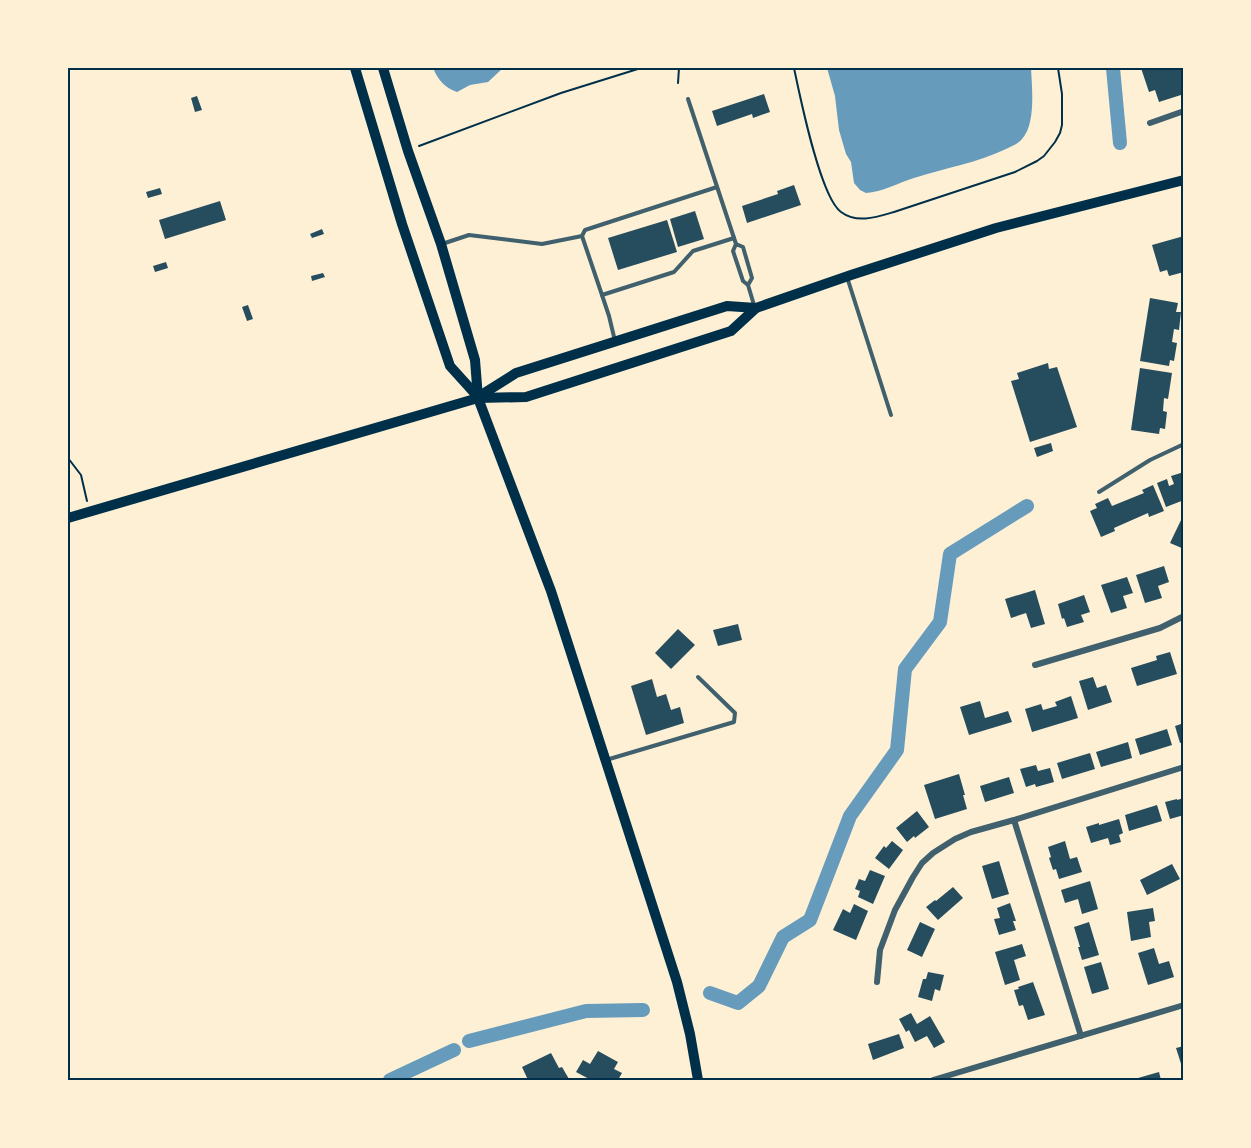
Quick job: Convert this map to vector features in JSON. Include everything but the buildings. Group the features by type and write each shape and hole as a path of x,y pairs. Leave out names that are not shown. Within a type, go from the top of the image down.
{"main road":[{"path":"355,68 402,224 450,366 478,398"},
{"path":"383,68 408,151 441,244 474,360 478,398 551,591 676,981 690,1034 698,1080"},
{"path":"478,398 516,373 727,306 756,308 996,228 1184,180"},
{"path":"68,518 478,398 526,397 731,331 756,308"}],"street":[{"path":"1150,123 1184,111"},
{"path":"1035,665 1160,628 1184,616"},
{"path":"877,982 880,950 895,910 922,863 933,853 971,832 1184,767"},
{"path":"1014,820 1081,1036"},
{"path":"933,1080 1184,1005"}],"lane":[{"path":"688,99 735,241 734,251 742,281 748,285 756,308"},
{"path":"615,341 582,236 585,230 717,187"},
{"path":"441,244 469,235 542,244 582,236"},
{"path":"735,241 743,247 752,278 748,285"},
{"path":"602,295 674,272 693,251 735,241"},
{"path":"847,277 891,415"},
{"path":"1099,492 1150,459 1184,444"},
{"path":"606,760 734,722 735,713 698,677"}],"path":[{"path":"408,151 561,93 641,68"},
{"path":"678,83 679,68"},
{"path":"794,68 802,107 828,195 834,207 842,213 859,219 894,212 1015,172 1044,156 1060,133 1062,125 1062,94 1058,68"},
{"path":"68,458 81,475 90,511"},
{"path":"68,600 68,618"}],"water":[{"path":"433,68 503,68 488,82 470,85 457,92 442,83"},
{"path":"827,68 1031,68 1032,105 1029,124 1019,142 995,154 866,193 854,183 851,162 846,154 839,130 835,96"}],"waterway":[{"path":"1113,68 1120,143"},
{"path":"710,993 738,1003 759,986 783,937 810,920 850,816 897,750 905,669 940,622 950,554 1027,506"},
{"path":"469,1041 586,1011 643,1010"},
{"path":"390,1080 454,1050"}]}
